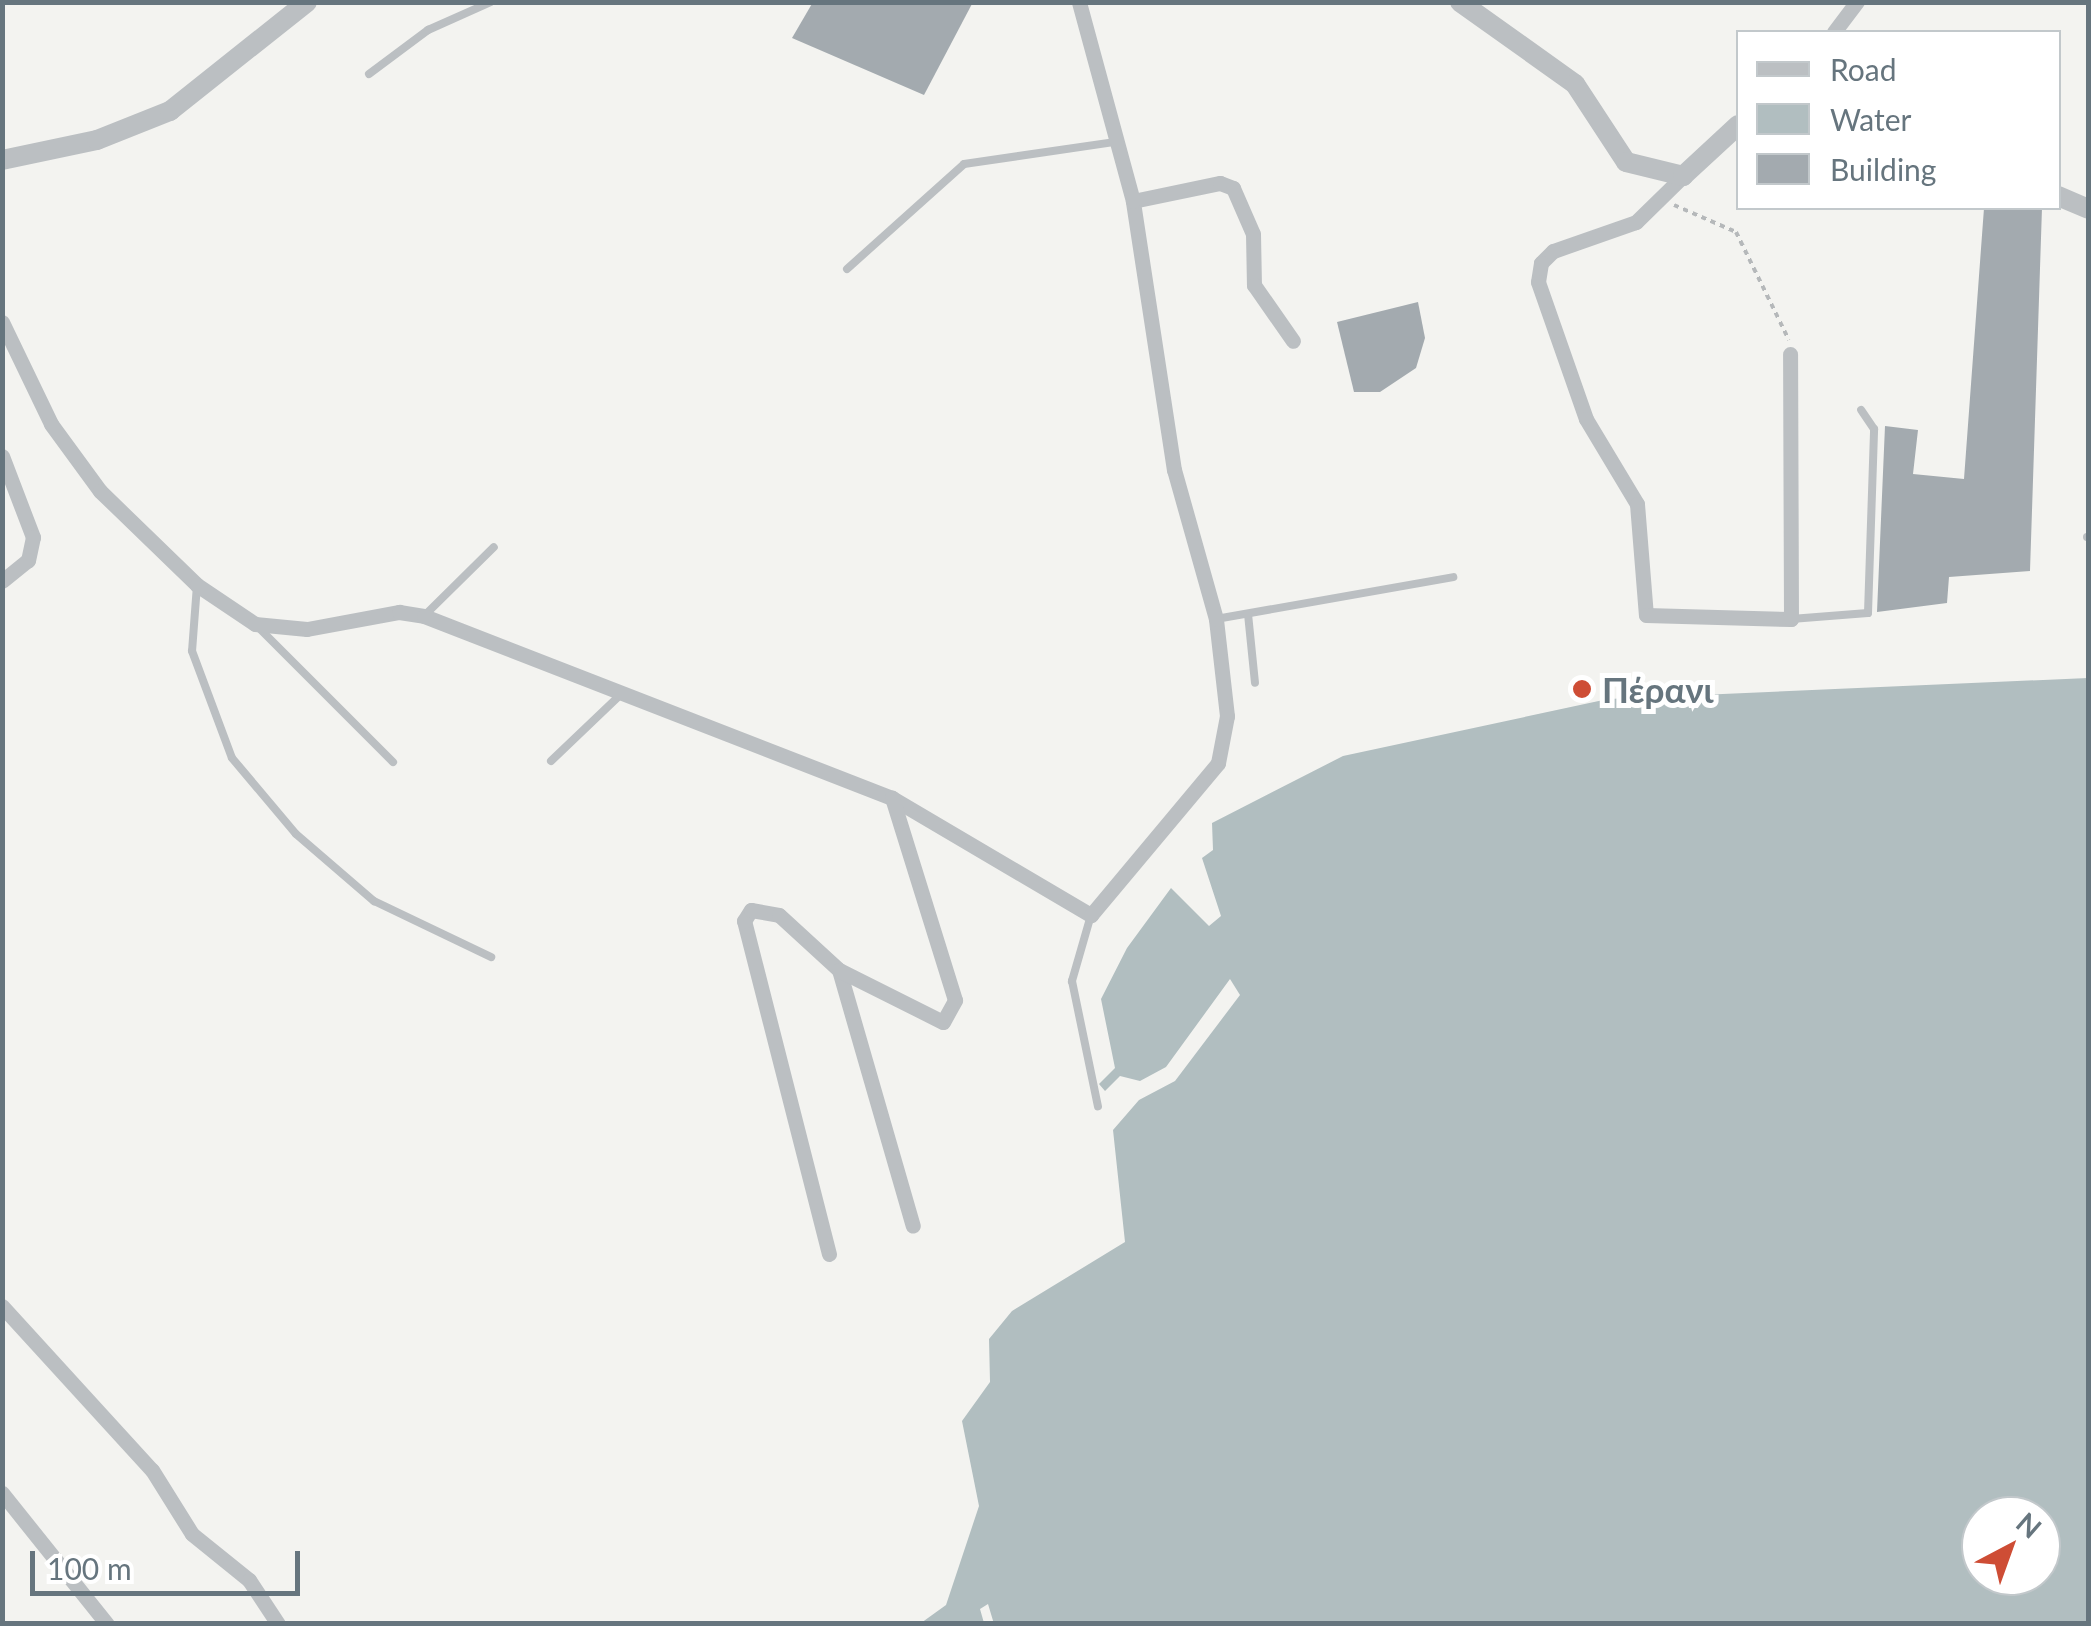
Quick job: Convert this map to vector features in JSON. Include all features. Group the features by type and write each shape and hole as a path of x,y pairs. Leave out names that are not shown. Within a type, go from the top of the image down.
{"street":[{"path":"2,160 97,140 170,111 307,2"},
{"path":"2,322 51,424 100,491 197,585 254,624 306,629 399,612 424,616 620,696 892,798 1091,915 1218,763 1227,716 1216,618 1174,470 1132,201 1079,2"},
{"path":"1460,2 1575,84 1626,162 1683,176"},
{"path":"1836,30 1857,2"},
{"path":"1736,127 1636,222 1576,240 1540,263 1555,342 1603,454 1637,504 1646,615 1791,619 1790,354"},
{"path":"1132,201 1220,183 1234,188 1253,234 1254,285 1293,342"},
{"path":"2061,197 2088,209"},
{"path":"2,456 34,537 28,560 2,581"},
{"path":"830,1254 744,921 751,910 779,916 839,970 932,1023 952,1013 921,875 892,798"},
{"path":"839,970 913,1226"},
{"path":"2,1306 152,1470 192,1534 249,1580 278,1624"},
{"path":"2,1493 107,1624"}],"lane":[{"path":"369,74 428,30 490,2"},
{"path":"847,269 964,164 1115,142"},
{"path":"1791,619 1868,614 1874,429 1861,410"},
{"path":"424,616 494,547"},
{"path":"1216,618 1453,577"},
{"path":"197,585 192,651 232,758 296,834 374,901 491,957"},
{"path":"1248,614 1255,682"},
{"path":"254,624 394,762"},
{"path":"551,761 620,696"},
{"path":"1091,915 1072,981 1098,1106"}],"path":[{"path":"1660,202 1714,216 1736,232 1788,330 1790,354"}],"water":[{"path":"2088,678 2088,1623 994,1624 988,1604 980,1609 984,1623 921,1623 946,1605 979,1506 962,1421 990,1382 989,1339 1012,1311 1125,1242 1113,1130 1139,1100 1175,1081 1240,995 1230,979 1166,1067 1140,1081 1120,1076 1105,1091 1099,1084 1115,1068 1101,999 1127,948 1171,888 1209,926 1221,916 1202,858 1213,850 1212,823 1343,756 1608,699"}],"building":[{"path":"813,2 973,2 924,95 792,38"},
{"path":"1984,210 2042,210 2030,571 1949,577 1947,603 1877,612 1885,426 1918,430 1913,474 1964,479"},
{"path":"1418,302 1425,338 1416,368 1380,392 1354,392 1337,322"}],"place":[{"name":"Πέρανι","path":"1582,689"}]}
